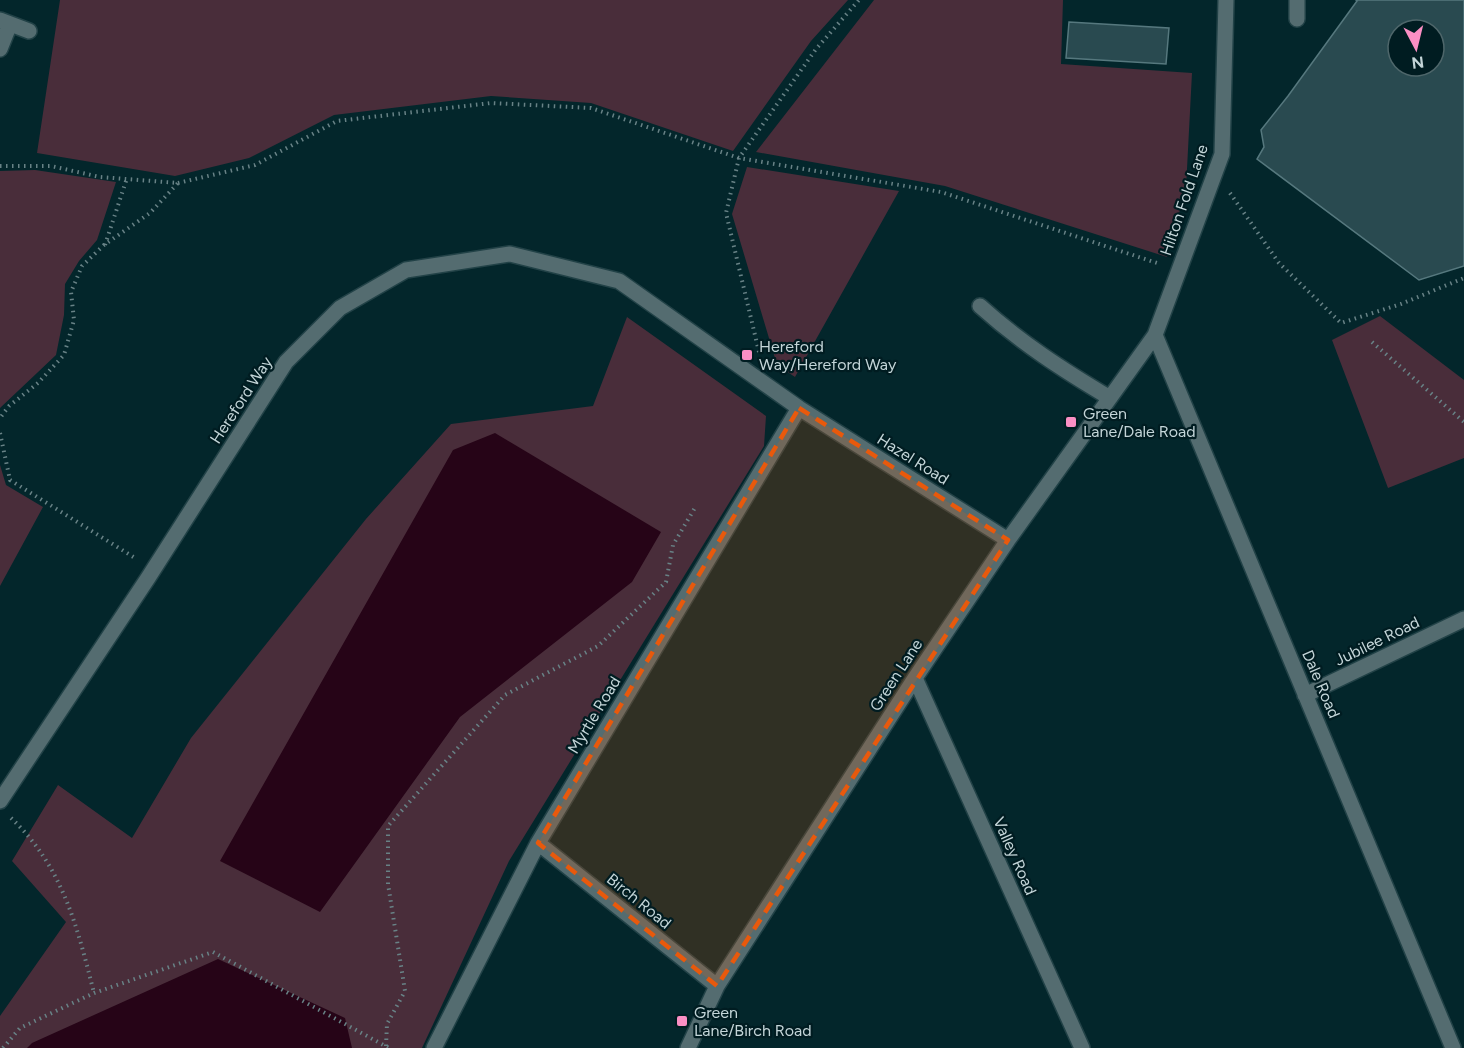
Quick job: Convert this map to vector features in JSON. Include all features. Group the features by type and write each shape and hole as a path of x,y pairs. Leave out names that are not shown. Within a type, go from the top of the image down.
{"street":[{"name":"Hilton Fold Lane","path":"1155,335 1222,154 1226,0"},
{"path":"1297,0 1297,19"},
{"path":"0,50 5,22 29,31"},
{"name":"Hereford Way","path":"0,801 5,783 154,569 286,362 340,308 406,270 510,254 619,281 800,408"},
{"path":"980,306 1041,356 1110,399"},
{"name":"Green Lane","path":"688,1048 717,987 915,678 1008,540 1155,335"},
{"name":"Dale Road","path":"1155,335 1453,1048"},
{"name":"Hazel Road","path":"800,408 1008,540"},
{"name":"Myrtle Road","path":"434,1048 538,843 800,408"},
{"name":"Jubilee Road","path":"1305,695 1464,619"},
{"name":"Valley Road","path":"915,678 1082,1048"},
{"name":"Birch Road","path":"538,843 717,987"}],"path":[{"path":"766,385 726,213 739,158 816,49 859,0"},
{"path":"0,166 51,166 100,177 177,183 255,165 337,121 491,103 591,108 739,158 941,192 1078,239 1179,270"},
{"path":"1215,172 1279,263 1341,322 1401,304 1464,278"},
{"path":"104,245 127,178"},
{"path":"0,418 9,406 38,383 64,355 74,320 71,292 82,266 104,245 150,213 177,183"},
{"path":"1372,342 1464,422"},
{"path":"0,433 10,480 154,569"},
{"path":"388,1047 387,1024 405,992 388,884 388,826 505,695 598,646 666,582 673,545 696,506"},
{"path":"8,815 30,836 62,887 80,939 94,993"},
{"path":"3,1048 20,1028 94,993 213,952 388,1047"}],"highlighted area":[{"path":"799,408 1008,540 717,986 538,843"}],"shaded area":[{"path":"60,0 848,0 811,41 733,151 591,103 491,96 334,115 249,158 175,176 37,153"},
{"path":"874,0 1063,0 1061,64 1192,73 1186,188 1167,257 945,186 756,152"},
{"path":"747,167 899,191 795,377 777,365 732,214"},
{"path":"35,170 116,182 97,240 79,261 65,284 64,315 56,355 0,408 0,171"},
{"path":"1380,316 1464,380 1464,458 1388,488 1332,340"},
{"path":"627,317 766,416 764,446 509,861 422,1048 0,1048 0,1016 66,922 12,861 58,785 132,838 191,738 366,519 451,424 593,406"},
{"path":"495,433 661,532 632,582 460,717 320,912 220,861 453,450"},
{"path":"0,465 6,485 43,507 0,586"},
{"path":"218,959 345,1018 352,1048 27,1048 32,1043"}],"building":[{"path":"1356,0 1464,0 1464,266 1419,280 1257,159 1264,147 1261,130"},
{"path":"1069,22 1169,28 1166,64 1066,58"}],"place":[{"name":"Hereford Way/Hereford Way","path":"747,355"},
{"name":"Green Lane/Dale Road","path":"1071,422"},
{"name":"Green Lane/Birch Road","path":"682,1021"}]}
